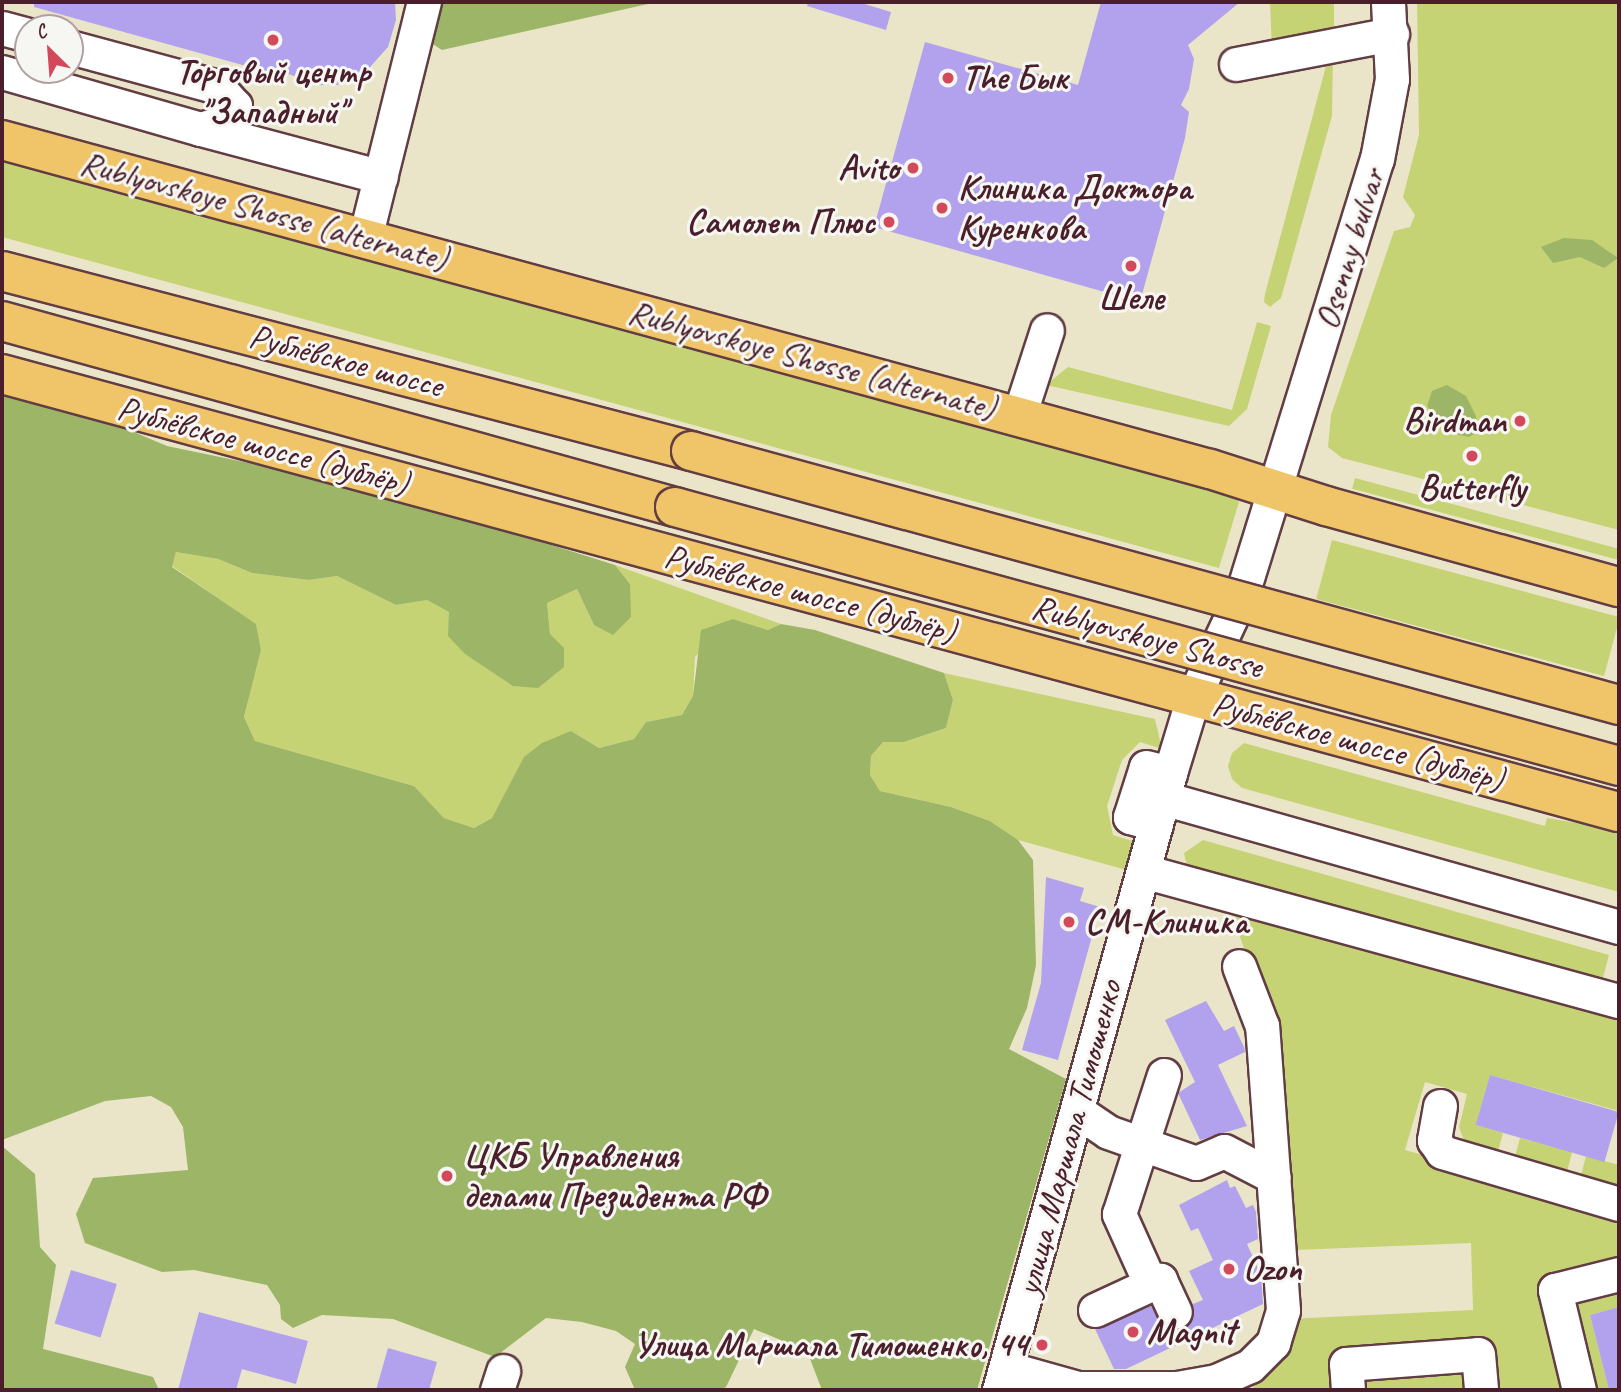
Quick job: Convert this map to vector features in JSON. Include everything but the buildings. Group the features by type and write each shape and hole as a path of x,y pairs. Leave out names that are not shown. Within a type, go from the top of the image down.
{"main road":[{"name":"Rublyovskoye Shosse (alternate)","path":"2,140 1018,416 1619,587"},
{"name":"Рублёвское шоссе","path":"2,271 691,450"},
{"name":"Рублёвское шоссе","path":"2,321 675,508"},
{"name":"Рублёвское шоссе (дублёр)","path":"2,374 1619,812"},
{"name":"Rublyovskoye Shosse","path":"691,450 1619,705"},
{"name":"Rublyovskoye Shosse","path":"675,508 1619,766"}],"street":[{"path":"365,238 424,2"},
{"name":"Osenny bulvar","path":"1275,490 1377,159 1392,79 1392,34 1388,2"},
{"path":"1236,64 1392,34"},
{"path":"84,51 218,87 230,95 235,107 231,119 201,129"},
{"path":"2,72 381,177"},
{"path":"1018,416 1047,330"},
{"name":"улица Маршала Тимошенко","path":"1002,1379 1163,798 1194,698 1242,594 1275,490"},
{"path":"1191,579 1242,594"},
{"path":"1218,642 1305,666"},
{"path":"1163,798 1619,927"},
{"path":"1143,871 1619,1001"},
{"path":"1002,1379 1078,1388 1177,1388 1216,1381 1250,1366 1273,1343 1283,1310 1262,1026 1239,966"},
{"path":"1151,1285 1119,1214 1164,1075"},
{"path":"1440,1105 1434,1129 1442,1152 1619,1204"},
{"path":"1077,1111 1108,1132 1196,1163 1224,1151 1274,1177"},
{"path":"1579,1390 1555,1290 1619,1274"},
{"path":"1095,1310 1160,1280 1175,1312"},
{"path":"1348,1390 1346,1364 1478,1354 1481,1390"}],"green space":[{"path":"438,2 657,2 442,50 428,41"},
{"path":"1270,2 1334,2 1334,31 1272,50"},
{"path":"1417,2 1619,2 1619,530 1342,458 1328,447 1331,415 1394,231 1410,227 1415,215 1403,197 1419,135"},
{"path":"1333,55 1332,116 1281,298 1270,307 1264,302 1265,294 1326,66"},
{"path":"2,156 1234,496 1239,502 1219,568 2,237"},
{"path":"1564,238 1592,240 1618,258 1604,268 1580,257 1553,263 1541,247"},
{"path":"1257,322 1271,326 1247,409 1229,426 1046,385 1068,367 1232,410"},
{"path":"1447,385 1466,396 1476,416 1477,432 1469,437 1450,433 1427,406 1432,391"},
{"name":"ЦКБ Управления делами Президента РФ","path":"2,391 110,422 167,446 378,490 615,565 630,584 631,617 613,635 594,625 577,589 547,603 550,634 564,648 564,667 538,688 513,686 465,654 448,636 449,612 427,600 396,605 337,576 309,580 252,573 218,559 176,552 172,567 256,624 261,650 244,717 255,741 414,786 444,818 474,828 492,818 524,757 542,743 571,731 599,748 634,739 646,722 682,715 693,696 701,630 733,619 768,630 781,624 815,630 944,673 953,700 946,728 904,742 883,742 871,756 870,775 880,791 951,807 990,821 1018,840 1033,860 1036,965 1027,1008 1009,1049 1066,1079 977,1390 822,1390 807,1351 754,1329 726,1387 719,1390 635,1390 625,1367 635,1344 616,1331 582,1322 546,1318 495,1357 393,1319 322,1315 293,1328 281,1319 280,1305 267,1285 194,1270 162,1272 85,1243 76,1214 93,1178 188,1170 183,1127 171,1107 151,1096 105,1101 2,1140"},
{"path":"1355,478 1619,549 1617,560 1352,489"},
{"path":"1332,540 1619,617 1604,676 1316,599"},
{"path":"176,552 218,559 252,573 309,580 337,576 396,605 427,600 449,612 550,634 547,603 577,589 594,625 630,584 615,565 781,624 768,630 733,619 695,657 693,697 682,715 646,722 634,739 599,748 571,731 509,788 492,818 474,828 444,818 414,786 255,741 244,717 261,650 256,625 172,566"},
{"path":"944,673 1155,719 1162,749 1140,742 1122,760 1107,806 1113,835 1139,843 1130,871 1018,840 990,821 951,807 880,791 870,775 871,756 883,742 904,742 946,728 953,700"},
{"path":"1244,743 1545,826 1547,818 1619,830 1619,892 1242,788 1232,779 1228,766 1232,753"},
{"path":"1203,840 1609,955 1600,989 1188,870 1184,853"},
{"path":"1227,901 1619,1015 1619,1111 1490,1075 1476,1125 1503,1133 1497,1155 1472,1147 1463,1138 1459,1127 1467,1094 1425,1082 1405,1150 1619,1210 1619,1263 1544,1282 1570,1390 1255,1390 1247,1374 1288,1319 1473,1310 1471,1243 1295,1250 1277,1039"},
{"path":"1520,1138 1572,1152 1566,1174 1514,1160"},
{"path":"2,1146 35,1174 40,1247 56,1265 43,1349 153,1377 159,1390 2,1390"},
{"path":"1586,1156 1619,1165 1619,1190 1580,1179"},
{"path":"1619,1284 1619,1307 1590,1315 1609,1390 1588,1390 1565,1298"}],"place":[{"name":"Торговый центр \"Западный\"","path":"273,40"},
{"name":"The Бык","path":"948,78"},
{"name":"Avito","path":"913,168"},
{"name":"Клиника Доктора Куренкова","path":"942,208"},
{"name":"Самолет Плюс","path":"889,222"},
{"name":"Шеле","path":"1131,266"},
{"name":"Birdman","path":"1520,421"},
{"name":"Butterfly","path":"1472,456"},
{"name":"СМ-Клиника","path":"1069,922"},
{"name":"ЦКБ Управления делами Президента РФ","path":"447,1176"},
{"name":"Ozon","path":"1229,1269"},
{"name":"Magnit","path":"1133,1332"},
{"name":"Улица Маршала Тимошенко, 44","path":"1042,1345"}]}
